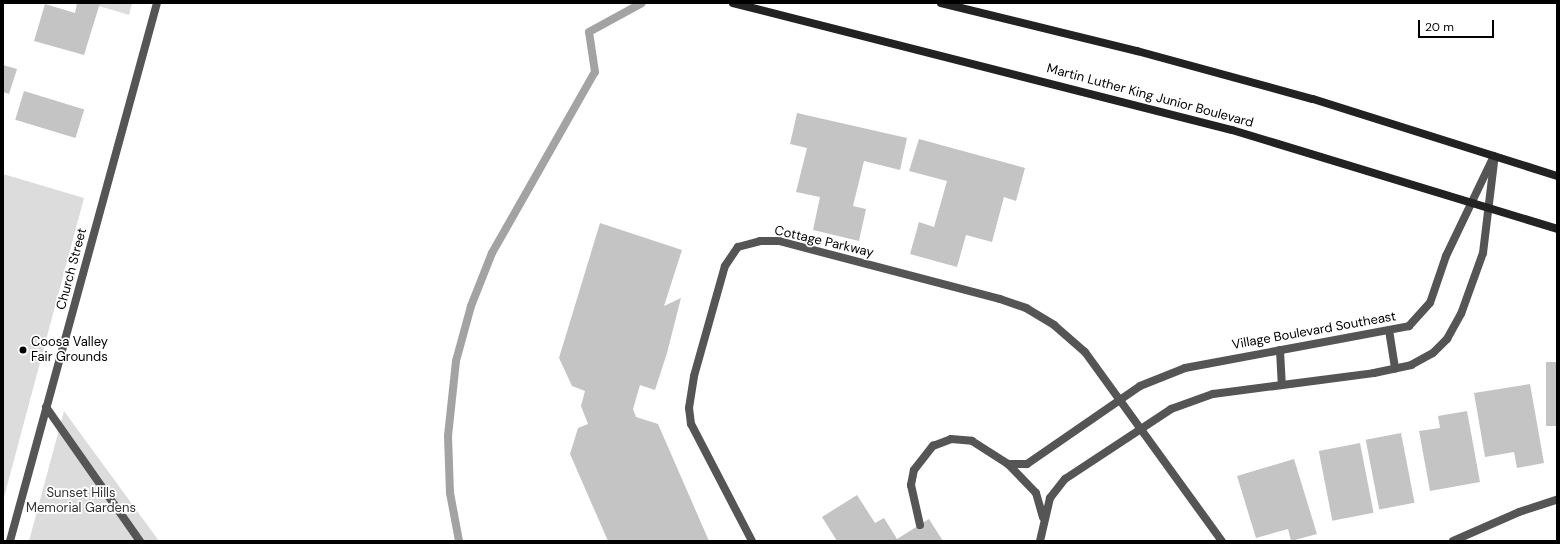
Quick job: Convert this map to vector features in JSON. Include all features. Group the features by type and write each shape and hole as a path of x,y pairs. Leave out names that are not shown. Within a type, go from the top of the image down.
{"main road":[{"name":"Martin Luther King Junior Boulevard","path":"733,3 1225,128 1557,229"},
{"path":"941,3 1282,91 1557,176"}],"street":[{"name":"Church Street","path":"10,541 156,3"},
{"path":"1040,541 1043,518 1050,498 1065,479 1171,409 1213,394 1395,369 1411,365 1447,339 1461,314 1483,253 1494,156"},
{"name":"Village Boulevard Southeast","path":"1008,464 1027,464 1122,400 1140,386 1185,368 1409,326 1430,303 1446,256 1494,156"},
{"name":"Cottage Parkway","path":"752,541 691,424 689,408 694,376 725,266 738,248 747,242 779,241 1026,308 1054,325 1085,352 1142,427 1222,541"},
{"path":"1389,330 1395,369"},
{"path":"1280,350 1282,384"},
{"path":"46,408 140,541"},
{"path":"920,525 912,494 914,470 933,446 951,439 972,442 1008,464 1036,493 1043,518"},
{"path":"1453,541 1519,512 1557,500"}],"green space":[{"path":"89,3 132,3 129,15"},
{"name":"Coosa Valley Fair Grounds","path":"3,174 84,198 3,501"},
{"name":"Sunset Hills Memorial Gardens","path":"64,411 159,541 29,541"}],"building":[{"path":"77,3 100,3 84,55 34,41 45,4 75,13"},
{"path":"3,65 17,69 9,94 3,92"},
{"path":"24,91 84,109 75,138 15,120"},
{"path":"797,113 907,138 900,170 864,161 853,206 866,209 859,241 813,230 820,197 796,192 807,148 790,144"},
{"path":"919,139 1025,168 1016,201 1004,197 992,242 966,235 957,267 910,254 919,222 934,227 947,181 909,171"},
{"path":"600,223 682,250 664,306 681,298 667,353 655,390 640,385 633,409 636,417 658,424 709,541 608,541 570,454 578,428 588,424 581,406 585,391 572,386 559,358"},
{"path":"1546,362 1557,362 1557,426 1546,426"},
{"path":"1530,384 1544,463 1517,468 1514,452 1485,457 1474,393"},
{"path":"1467,411 1480,482 1430,491 1419,431 1440,428 1438,416"},
{"path":"1401,433 1415,503 1379,510 1366,440"},
{"path":"1360,443 1374,513 1332,521 1319,451"},
{"path":"1294,459 1317,534 1291,541 1288,529 1256,538 1237,476"},
{"path":"857,495 875,523 884,518 897,539 929,519 943,541 837,541 822,517"}],"waterway":[{"path":"459,541 450,493 448,436 456,361 471,306 492,253 595,72 589,32 642,3"}],"place":[{"name":"Coosa Valley Fair Grounds","path":"23,350"}]}
